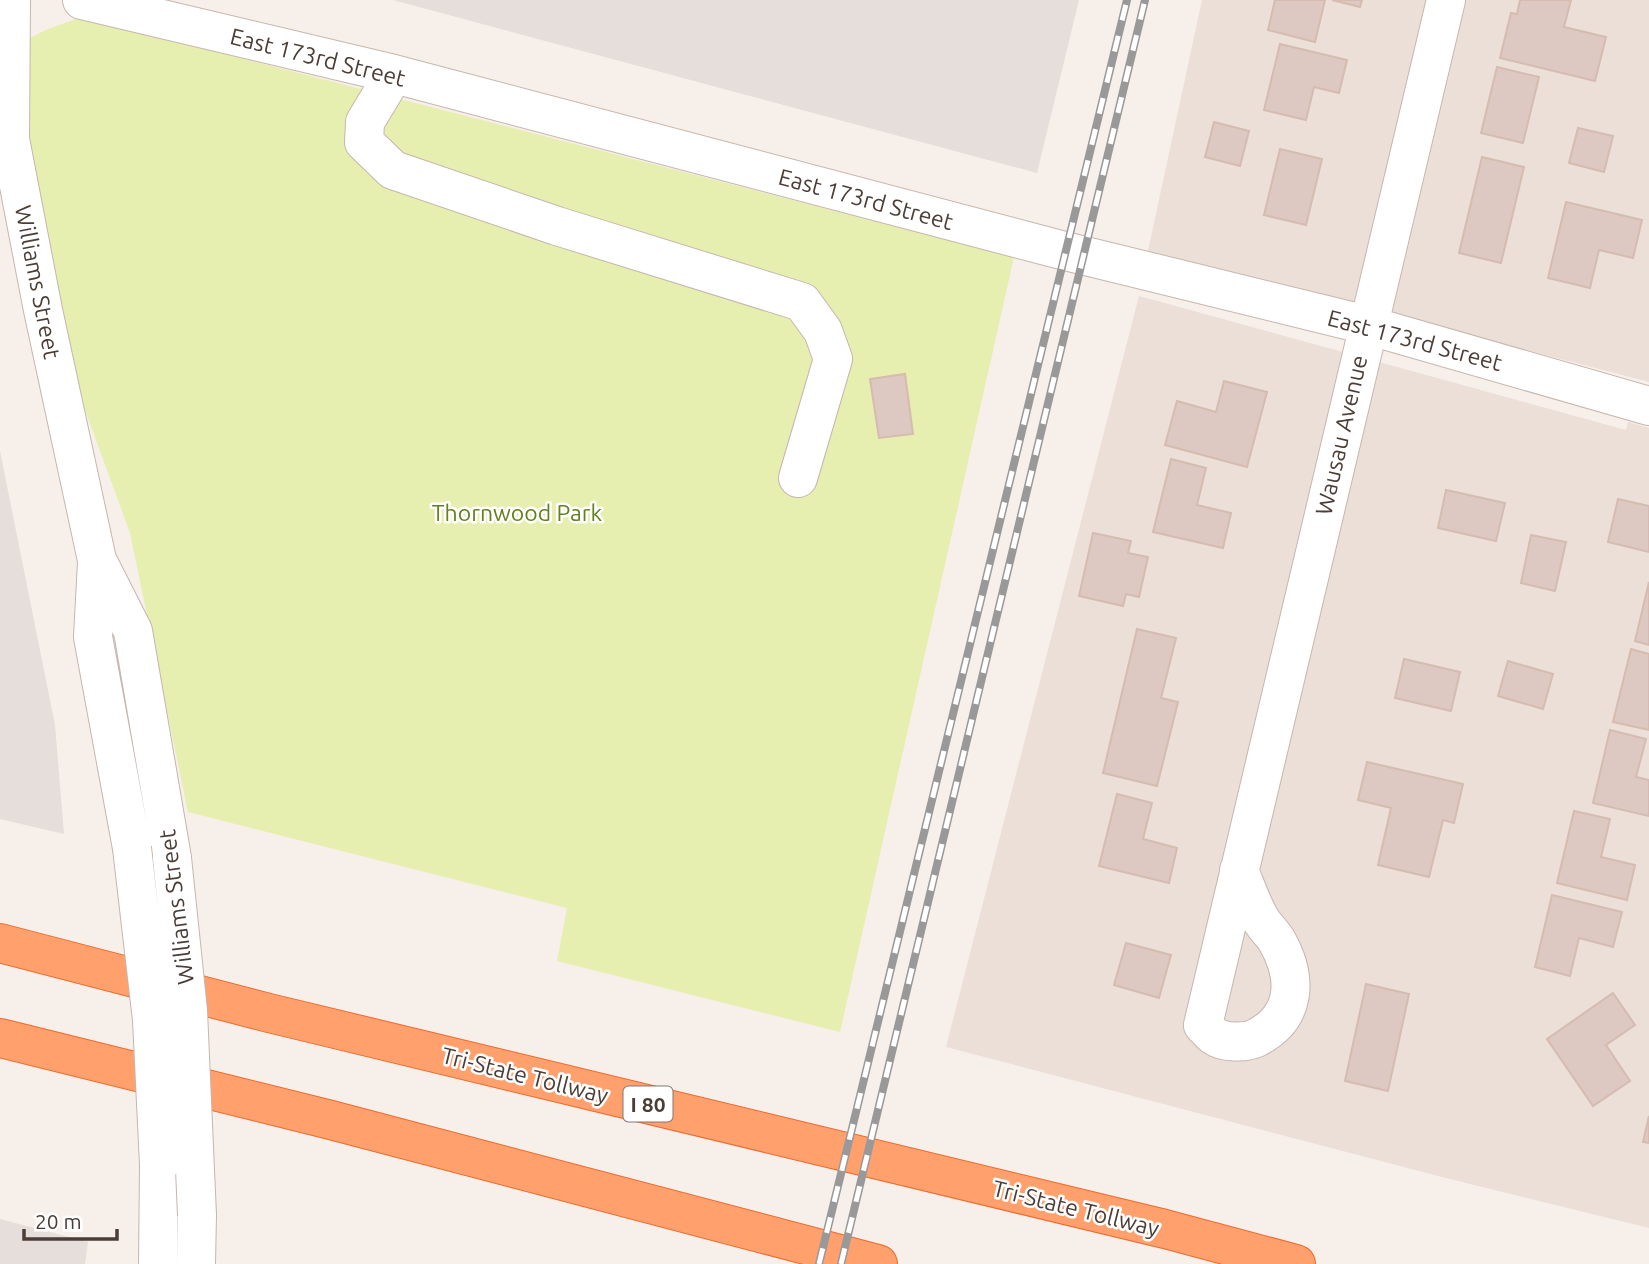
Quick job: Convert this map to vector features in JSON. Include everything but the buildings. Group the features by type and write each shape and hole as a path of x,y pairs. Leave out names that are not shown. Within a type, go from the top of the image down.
{"highway":[{"name":"Tri-State Tollway","path":"0,943 269,1013 1166,1229 1296,1264"},
{"path":"0,1038 327,1119 878,1264"}],"street":[{"name":"Williams Street","path":"11,0 10,139 43,310 97,560 133,631 172,858 188,1011 197,1215 196,1264"},
{"name":"East 173rd Street","path":"82,0 394,74 1065,251 1367,326 1649,406"},
{"name":"Wausau Avenue","path":"1239,870 1446,0"},
{"path":"394,74 365,122 364,142 393,170 557,226 802,302 822,331 834,359 798,478"},
{"name":"Williams Street","path":"97,560 93,637 132,848 152,1020 159,1165 158,1264"}],"shaded area":[{"path":"393,0 1079,0 1037,173"},
{"path":"1202,0 1649,0 1649,382 1148,251"},
{"path":"1139,296 1626,430 1628,422 1649,428 1649,1228 1446,1178 946,1047"},
{"path":"0,451 55,725 64,834 0,819"},
{"path":"0,1219 88,1242 85,1264 0,1264"}],"green space":[{"name":"Thornwood Park","path":"76,19 120,27 1014,257 840,1032 557,961 567,908 188,812 130,533 70,369 3,51"}],"railway":[{"path":"819,1264 1127,0"},
{"path":"841,1264 1145,0"}]}
